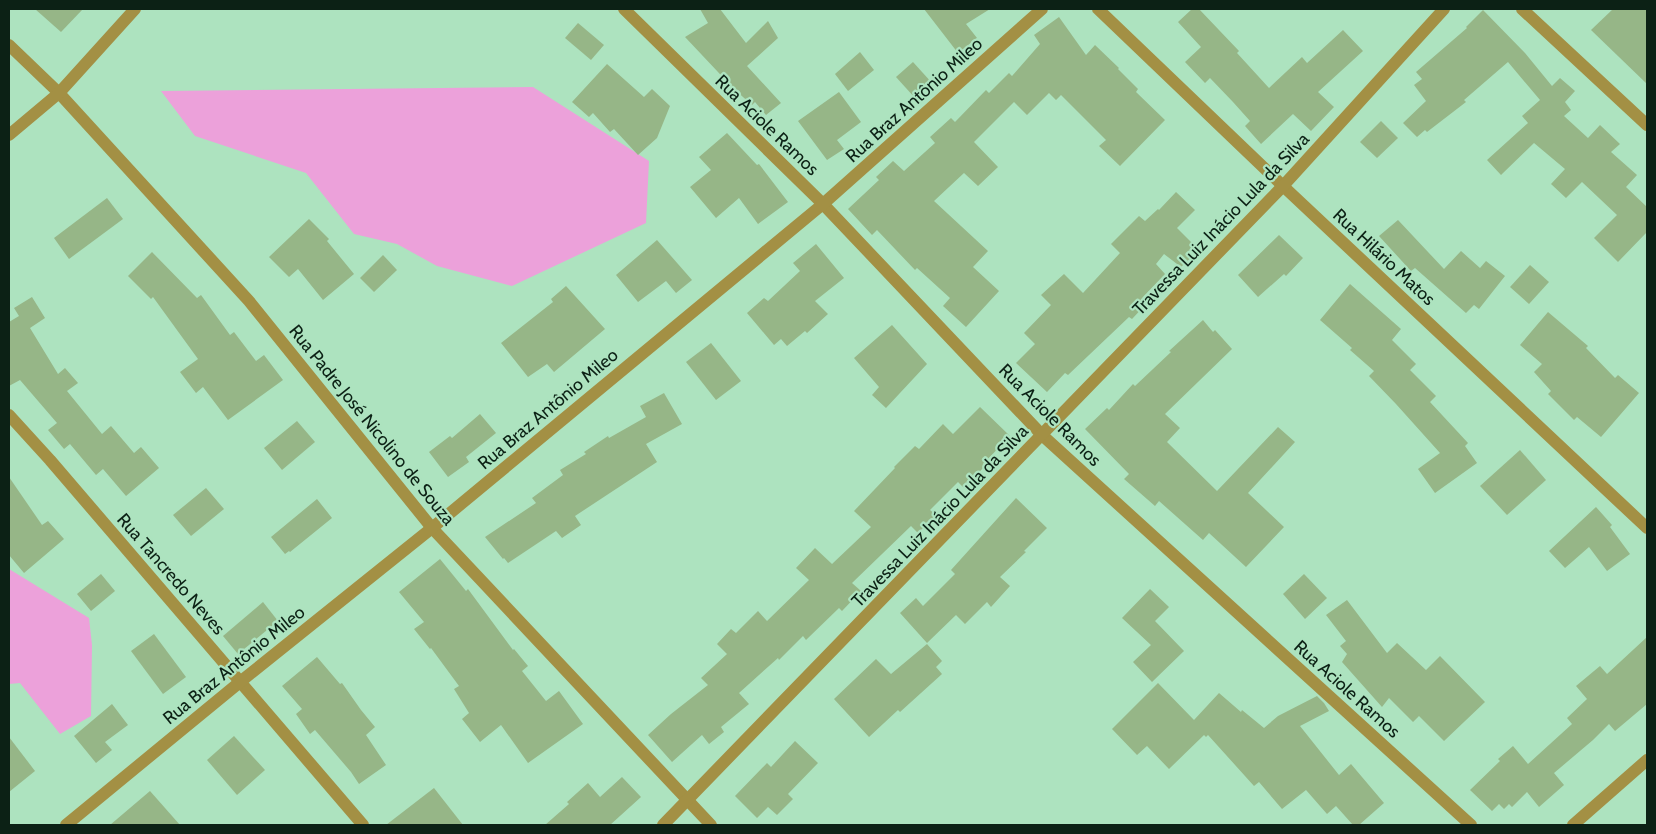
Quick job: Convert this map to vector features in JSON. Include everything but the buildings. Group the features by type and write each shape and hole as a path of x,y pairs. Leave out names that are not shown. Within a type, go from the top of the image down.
{"street":[{"path":"9,135 59,93 135,9"},
{"name":"Rua Aciole Ramos","path":"624,9 823,204 1042,436 1471,825"},
{"name":"Rua Braz Antônio Mileo","path":"66,825 432,528 823,204 1042,9"},
{"name":"Rua Hilário Matos","path":"1098,9 1283,186 1647,528"},
{"name":"Travessa Luiz Inácio Lula da Silva","path":"663,825 1283,186 1444,9"},
{"path":"1522,9 1647,125"},
{"name":"Rua Padre José Nicolino de Souza","path":"9,45 59,93 249,301 432,528 711,825"},
{"name":"Rua Tancredo Neves","path":"9,415 50,460 363,825"},
{"path":"1574,825 1647,760"}],"shaded area":[{"path":"533,87 649,161 646,223 512,286 437,266 397,244 354,234 306,173 195,136 161,91"},
{"path":"9,569 89,618 92,645 91,716 60,734 20,683 9,684"}]}
